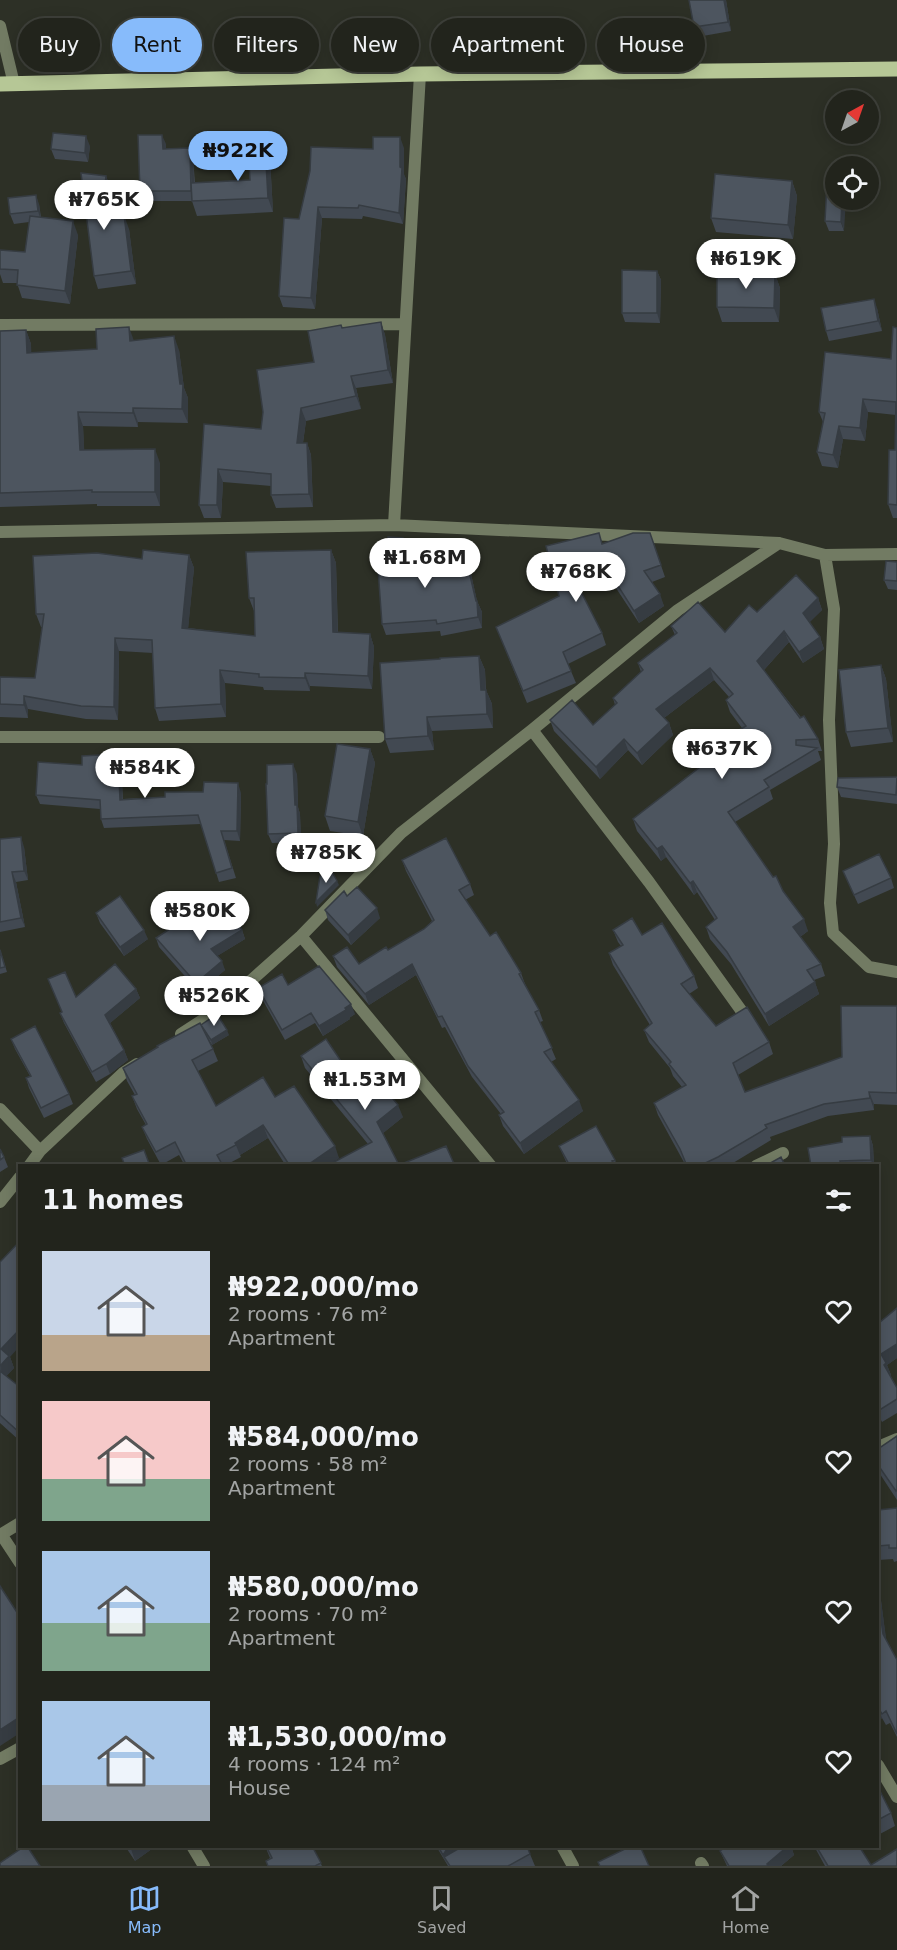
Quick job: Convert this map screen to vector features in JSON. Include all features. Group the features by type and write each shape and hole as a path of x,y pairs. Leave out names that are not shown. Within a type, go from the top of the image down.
{"main road":[{"path":"7,84 420,74 897,69"}],"street":[{"path":"0,26 7,84"},
{"path":"394,525 420,74"},
{"path":"0,325 405,324"},
{"path":"0,532 394,525 779,543 825,555 897,554"},
{"path":"171,1041 218,1010 301,936 401,833 532,730 678,610 779,543"},
{"path":"825,555 834,609 829,720 834,844 830,903 833,933 869,968 897,972"},
{"path":"532,730 649,882 743,1013"},
{"path":"0,737 379,737"},
{"path":"301,936 489,1164"},
{"path":"30,1164 40,1151 123,1073 152,1054"},
{"path":"0,1109 40,1151"},
{"path":"760,1164 783,1153"},
{"path":"0,1202 18,1180"},
{"path":"879,1447 897,1439"},
{"path":"18,1523 1,1534 18,1560"},
{"path":"0,1758 18,1749"},
{"path":"879,1767 897,1797"},
{"path":"193,1848 204,1866"},
{"path":"563,1848 573,1866"}],"building":[{"path":"689,0 724,0 728,22 705,25 705,18 692,18"},
{"path":"53,133 86,136 85,153 51,149"},
{"path":"138,135 162,135 163,149 190,148 191,191 140,191"},
{"path":"373,137 400,137 400,167 402,168 399,213 359,205 358,208 318,207 311,298 279,296 284,218 299,219 310,171 311,147 373,149"},
{"path":"265,145 268,198 192,201 191,183 250,180 248,146"},
{"path":"81,173 106,176 101,218 124,215 131,271 94,276"},
{"path":"715,174 792,181 788,225 711,218"},
{"path":"36,195 38,211 10,214 8,198"},
{"path":"826,210 842,210 841,222 825,221"},
{"path":"30,216 73,221 65,291 17,285 18,270 0,269 0,250 25,252"},
{"path":"622,270 657,271 657,313 622,313"},
{"path":"717,273 775,274 774,308 717,307"},
{"path":"874,299 878,321 826,331 821,308"},
{"path":"381,322 388,370 351,376 356,396 301,408 297,443 307,443 309,494 271,495 271,474 218,469 217,505 199,505 204,424 261,429 263,412 257,370 314,362 308,331 341,325 342,328"},
{"path":"129,327 130,341 174,336 180,384 183,384 182,409 133,408 133,413 78,412 80,450 155,449 155,492 92,492 92,490 0,493 0,331 26,330 27,353 97,349 96,329"},
{"path":"893,327 897,328 897,505 888,504 889,450 895,450 896,402 863,399 860,428 839,426 833,455 817,452 825,413 819,412 825,352 891,359"},
{"path":"599,533 602,544 633,533 650,533 661,565 644,571 660,594 634,611 608,570 574,578 602,633 563,652 571,671 523,691 496,627 559,596 546,546"},
{"path":"388,537 403,538 402,568 465,554 477,601 478,617 437,624 436,620 382,624 378,569 386,569"},
{"path":"143,550 189,555 182,628 255,636 254,598 249,598 246,552 331,550 333,632 370,634 368,676 305,673 305,678 259,677 259,674 220,670 221,704 155,708 152,640 115,638 114,707 81,706 24,696 24,705 0,704 0,677 35,678 44,614 36,614 33,556 97,553 142,559"},
{"path":"886,561 897,562 897,581 884,580"},
{"path":"796,575 818,598 803,613 820,637 799,652 784,631 757,661 800,718 804,716 818,739 796,740 796,745 817,748 764,780 769,787 728,812 773,877 776,876 783,891 804,919 793,927 821,964 807,970 815,982 765,1014 727,952 706,927 717,918 693,881 690,883 662,846 657,849 633,819 713,757 708,748 746,726 726,700 733,694 710,668 656,709 669,723 637,753 624,739 596,767 550,720 572,700 593,725 617,703 613,698 643,670 638,663 677,633 671,626 698,602 725,632 749,605 757,612"},
{"path":"479,656 481,690 486,690 487,714 427,717 428,736 385,739 380,663"},
{"path":"881,665 888,728 846,732 839,670"},
{"path":"337,744 370,749 358,822 325,816"},
{"path":"118,754 120,800 165,797 165,792 203,792 204,782 238,783 237,831 221,831 232,868 216,873 198,815 101,819 100,800 36,795 38,762 82,765 82,756"},
{"path":"293,764 298,833 268,834 267,765"},
{"path":"897,777 896,795 837,787 838,778"},
{"path":"21,837 24,871 12,872 21,918 0,922 0,839"},
{"path":"446,838 470,884 459,890 490,936 496,932 521,973 519,974 539,1010 535,1012 552,1048 544,1052 579,1100 520,1143 499,1115 504,1112 468,1066 442,1016 438,1017 412,964 365,994 333,956 347,947 359,964 386,947 388,950 424,929 434,920 402,860"},
{"path":"879,854 891,878 854,895 843,871"},
{"path":"331,870 337,881 316,902 320,876"},
{"path":"357,887 377,908 348,935 325,910 344,891 347,896"},
{"path":"120,896 144,930 120,947 96,913"},
{"path":"227,905 242,930 211,949 222,961 196,983 156,938 185,919 190,927"},
{"path":"632,918 642,935 662,923 694,976 681,984 716,1026 747,1007 769,1042 733,1063 745,1092 842,1057 841,1006 897,1006 897,1093 869,1092 870,1098 824,1104 765,1125 767,1128 703,1164 686,1164 654,1103 686,1085 669,1064 671,1062 644,1030 652,1023 609,953 623,945 613,930"},
{"path":"0,950 5,967 0,968"},
{"path":"115,964 136,989 105,1015 124,1050 92,1072 60,1013 62,1012 48,979 65,972 76,997"},
{"path":"319,966 351,1004 345,1008 346,1010 319,1026 311,1013 282,1030 258,988 282,974 288,985"},
{"path":"217,1014 227,1030 211,1040 201,1025"},
{"path":"200,1023 213,1049 192,1060 216,1106 263,1077 275,1097 294,1086 335,1146 309,1164 289,1164 263,1125 235,1143 236,1145 217,1155 222,1164 186,1164 175,1142 156,1152 142,1127 147,1124 132,1096 137,1094 123,1068 157,1046"},
{"path":"35,1026 69,1094 41,1108 26,1078 31,1076 11,1039"},
{"path":"326,1039 355,1082 370,1071 398,1105 377,1122 398,1164 335,1164 334,1162 372,1142 301,1056"},
{"path":"596,1126 615,1160 612,1161 614,1164 569,1164 559,1146"},
{"path":"870,1136 871,1160 840,1161 841,1164 811,1164 808,1148 842,1142 842,1137"},
{"path":"446,1146 454,1164 401,1164"},
{"path":"144,1150 149,1164 124,1164 122,1158"},
{"path":"781,1157 784,1164 769,1164"},
{"path":"18,1243 18,1331 1,1349 9,1356 0,1366 0,1262"},
{"path":"897,1308 897,1344 881,1354 886,1363 884,1365 897,1388 897,1399 879,1410 879,1320 880,1322"},
{"path":"0,1371 18,1385 18,1431 0,1415"},
{"path":"897,1436 896,1491 879,1466 879,1448"},
{"path":"897,1508 897,1548 889,1548 889,1545 879,1546 879,1510"},
{"path":"0,1586 18,1614 18,1718 0,1730"},
{"path":"879,1604 883,1634 897,1660 897,1734 886,1711 882,1714 879,1709"},
{"path":"879,1789 891,1813 879,1819"},
{"path":"22,1848 28,1848 40,1866 0,1866 0,1863"},
{"path":"267,1848 313,1848 321,1863 315,1866 268,1866 266,1861 272,1858"},
{"path":"439,1848 448,1848 443,1855"},
{"path":"460,1848 528,1848 530,1854 508,1866 450,1866 444,1857"},
{"path":"627,1848 641,1848 649,1866 600,1866 598,1862"},
{"path":"724,1848 786,1848 767,1864 768,1866 729,1866 720,1851"},
{"path":"817,1848 860,1848 871,1865 897,1849 897,1866 828,1866"}]}
